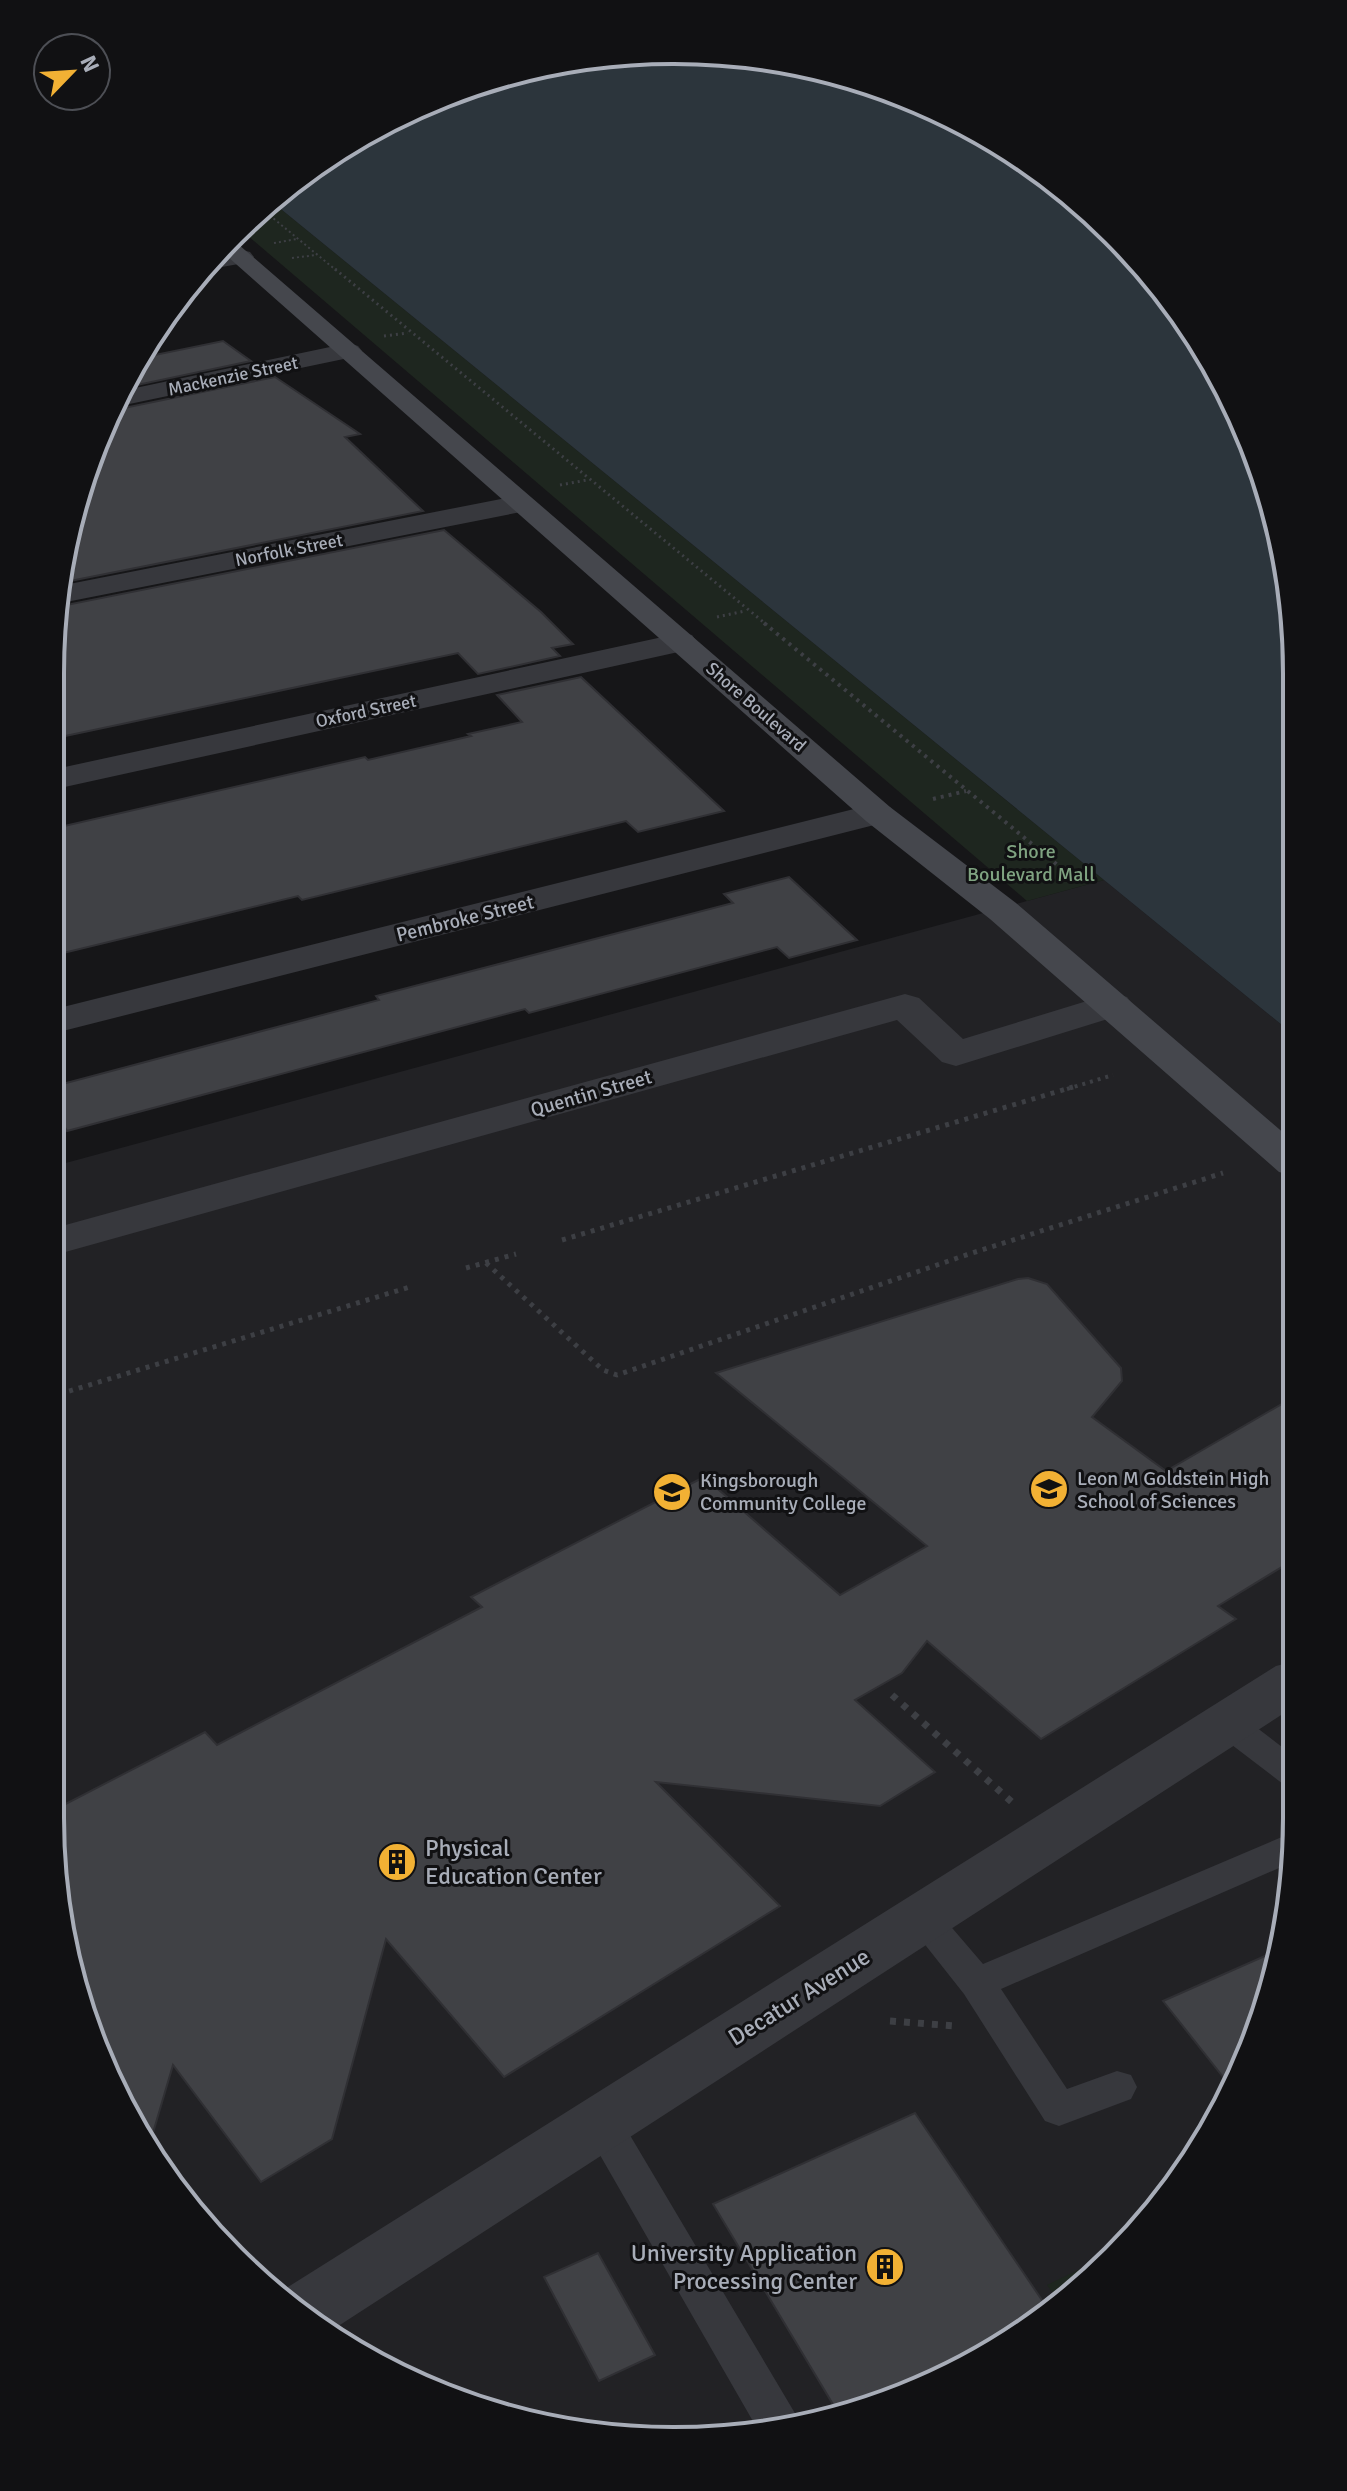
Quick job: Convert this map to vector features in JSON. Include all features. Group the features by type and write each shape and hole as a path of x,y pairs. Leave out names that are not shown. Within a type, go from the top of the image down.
{"main road":[{"name":"Shore Boulevard","path":"235,251 878,814 1003,911 1283,1153"}],"street":[{"name":"Mackenzie Street","path":"131,397 349,351"},
{"name":"Norfolk Street","path":"69,593 521,504"},
{"name":"Oxford Street","path":"64,777 681,642"},
{"name":"Pembroke Street","path":"64,1019 878,814"},
{"name":"Quentin Street","path":"64,1239 905,1006 956,1054 1113,1005"},
{"name":"Decatur Avenue","path":"311,2308 1283,1688"}],"lane":[{"path":"1227,1723 1283,1766"},
{"path":"977,1983 1282,1851"},
{"path":"922,1918 977,1983 1059,2109 1117,2087"},
{"path":"601,2122 775,2418"}],"path":[{"path":"271,216 1072,877"},
{"path":"274,243 298,239"},
{"path":"292,258 317,255"},
{"path":"384,336 409,333"},
{"path":"560,485 588,480"},
{"path":"717,617 746,611"},
{"path":"933,799 967,790"},
{"path":"562,1240 1113,1075"},
{"path":"486,1263 603,1370 617,1375 966,1255 1223,1173"},
{"path":"466,1268 516,1254"},
{"path":"64,1393 413,1286"},
{"path":"892,1695 1020,1809"},
{"path":"890,2021 957,2027"}],"shaded area":[{"path":"674,64 753,69 869,96 943,127 1045,190 1132,272 1180,335 1237,440 1262,516 1278,594 1282,634 1283,1026 280,208 369,146 440,110 478,96 594,69"},
{"name":"Kingsborough Community College","path":"1104,880 1283,1026 1283,1818 1278,1897 1251,2013 1220,2087 1157,2189 1075,2276 1045,2301 978,2345 907,2381 869,2395 753,2422 713,2426 634,2426 594,2422 516,2406 440,2381 404,2364 302,2301 215,2219 167,2156 110,2051 85,1975 69,1897 64,1818 64,1163"}],"green space":[{"name":"Shore Boulevard Mall","path":"280,208 1104,880 1027,901 249,237"},
{"path":"1084,2267 1053,2294 1047,2285"}],"building":[{"path":"223,341 251,361 137,385 155,355"},
{"path":"275,377 360,434 345,437 423,511 71,581 96,478 125,408"},
{"path":"444,530 541,612 573,644 552,648 560,656 478,674 458,653 64,736 68,605"},
{"path":"581,677 724,811 638,832 626,821 302,900 298,896 64,953 64,826 365,757 368,760 522,722 497,695"},
{"path":"789,877 857,940 789,958 777,947 529,1013 525,1009 67,1131 64,1126 64,1084 379,1000 376,996 733,903 724,894"},
{"name":"Physical Education Center","path":"1028,1278 1047,1284 1121,1368 1122,1381 1092,1417 1166,1471 1283,1403 1283,1566 1218,1606 1236,1619 1041,1739 927,1641 902,1673 855,1700 935,1772 880,1806 656,1782 780,1906 504,2077 386,1939 332,2139 261,2182 173,2065 153,2133 110,2051 85,1975 69,1897 64,1805 205,1732 217,1745 482,1607 471,1597 704,1477 840,1595 927,1546 716,1373"},
{"path":"1267,1955 1251,2013 1224,2078 1163,2001"},
{"name":"University Application Processing Center","path":"915,2113 1043,2302 943,2364 907,2381 834,2405 713,2204"},
{"path":"598,2253 655,2355 599,2381 544,2277"}],"place":[{"name":"Leon M Goldstein High School of Sciences","path":"1049,1489"},
{"name":"Kingsborough Community College","path":"672,1492"},
{"name":"Physical Education Center","path":"397,1862"},
{"name":"University Application Processing Center","path":"885,2267"}]}
